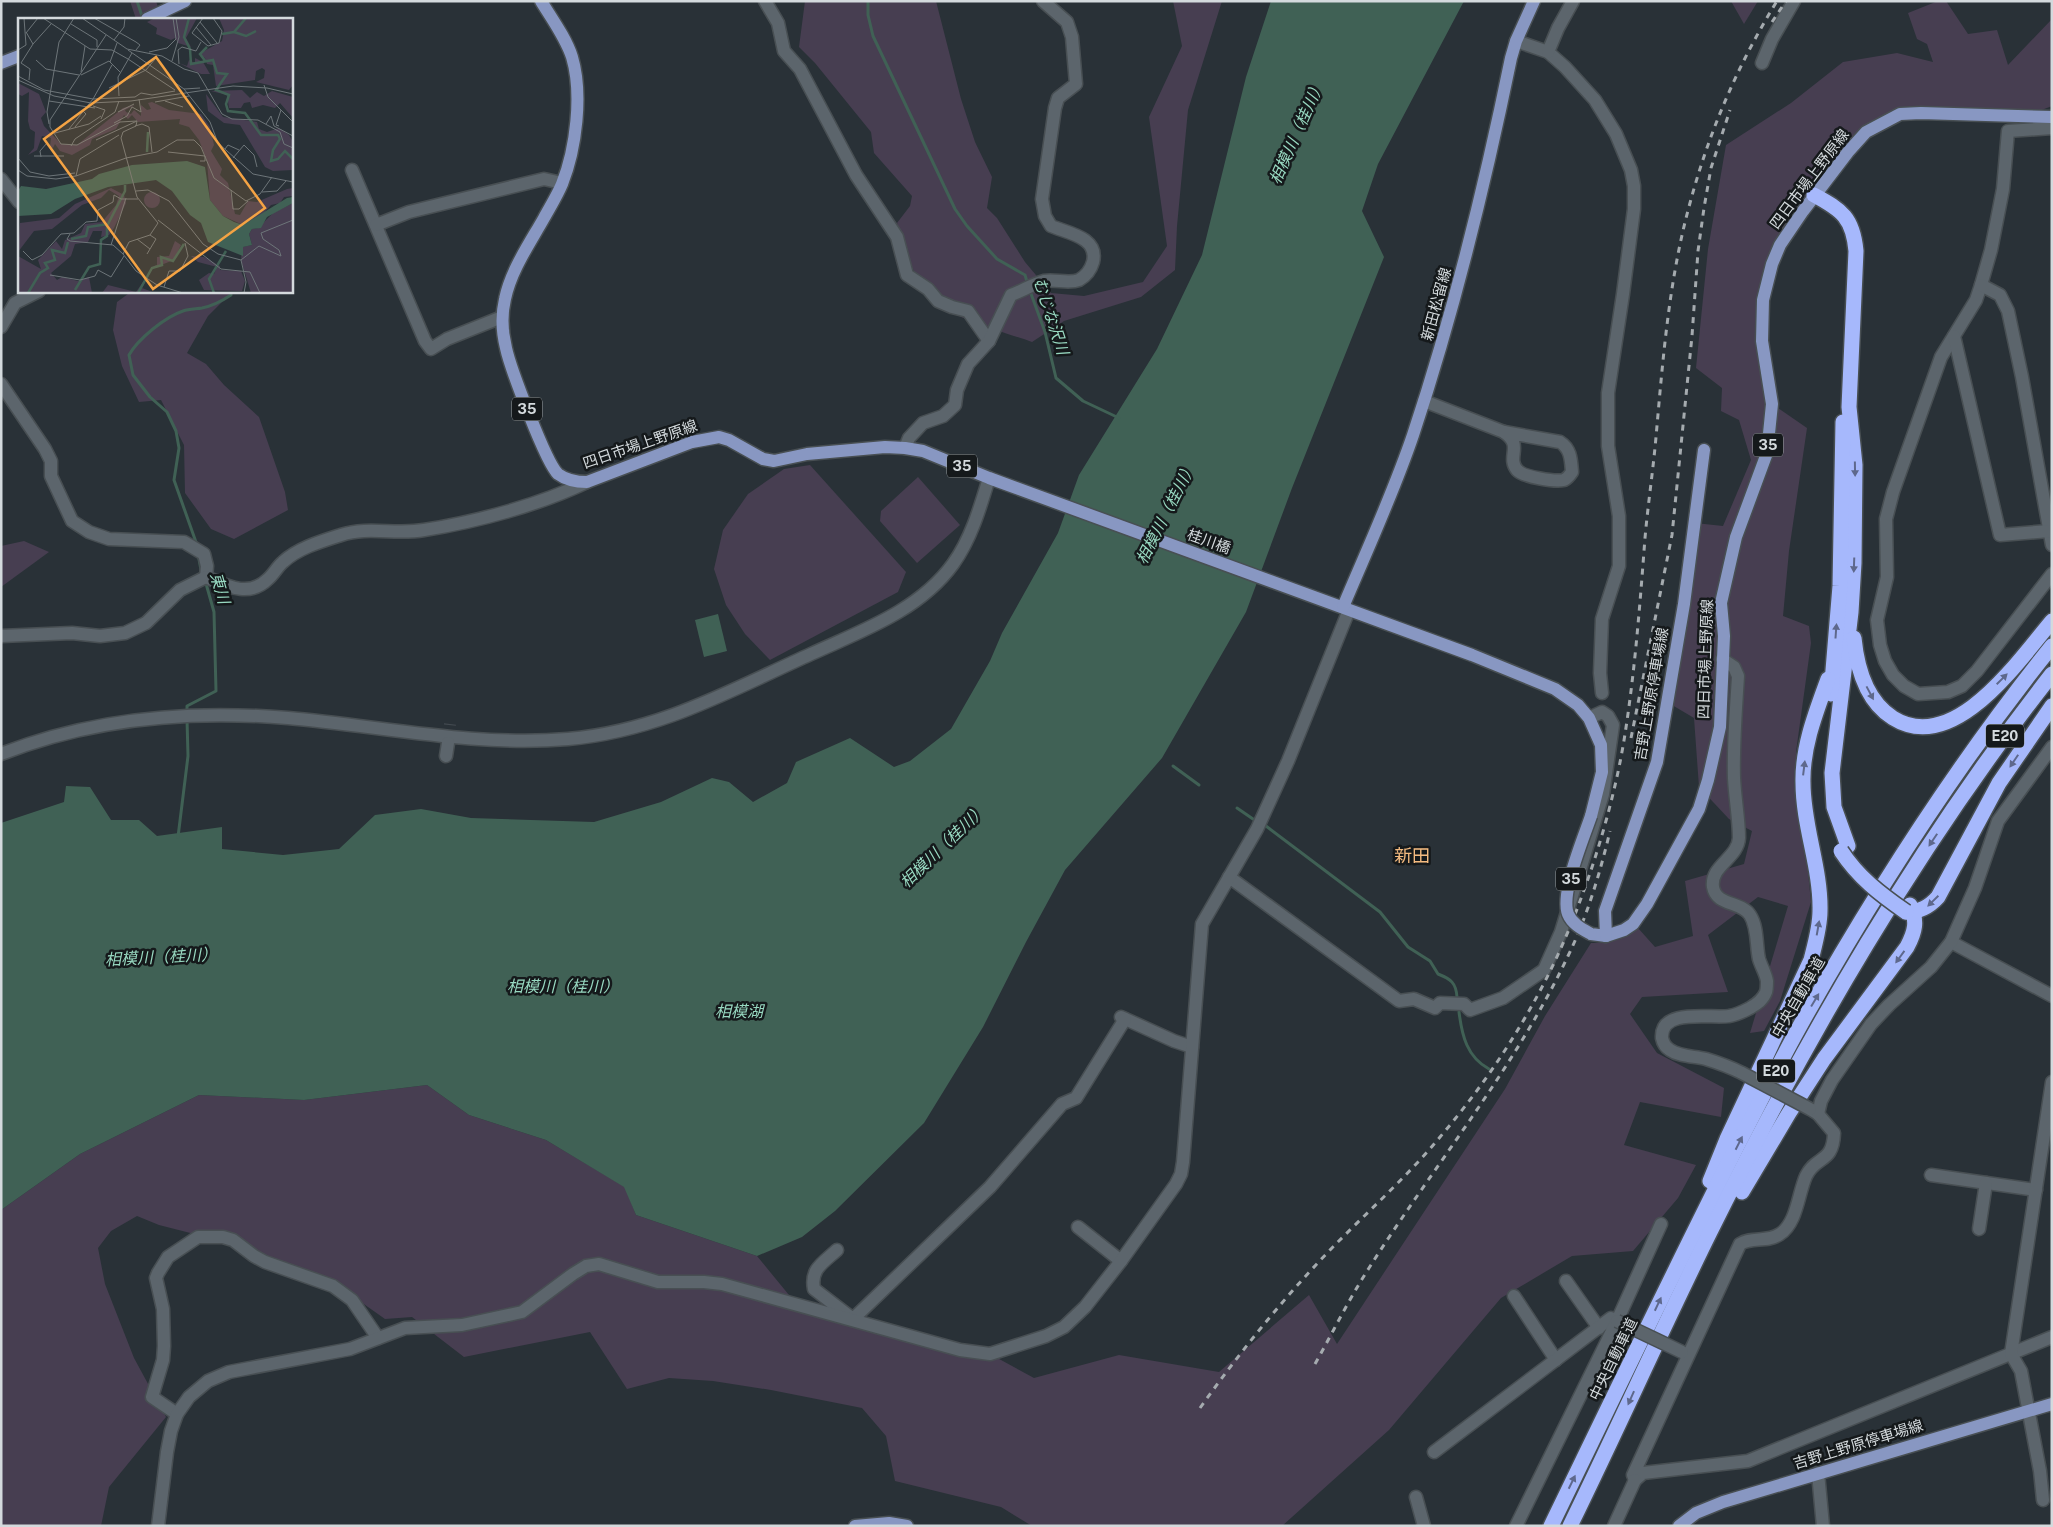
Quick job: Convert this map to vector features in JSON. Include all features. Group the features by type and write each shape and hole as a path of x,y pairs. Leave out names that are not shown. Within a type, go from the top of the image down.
{"highway":[{"path":"1814,195 1836,207 1849,220 1855,240 1849,386 1850,426 1855,466 1854,563 1851,612 1832,779 1835,812 1844,849"},
{"path":"1640,1378 1740,1194 1789,1113 1824,1059 1907,947 1915,928 1916,920 1910,910 1864,879 1854,870 1827,816 1823,780 1840,586 1841,482 1849,248 1844,226 1814,195"},
{"path":"1851,612 1856,655 1861,674 1873,699 1880,708 1898,721 1913,727 1922,728 1961,716 1976,706 2052,621"},
{"name":"中央自動車道","path":"1551,1526 1678,1263 1801,1024 1903,854 1970,753 2052,646"},
{"path":"1678,1263 1727,1139 1811,960 1820,914 1820,900 1804,799 1803,773 1815,717 1834,660"},
{"name":"E20","path":"1570,1526 1734,1185 1851,969 1882,917 1960,800 2052,674"},
{"path":"1910,910 1931,904 1938,897 1999,783 2052,706"}],"main road":[{"path":"149,18 185,1"},
{"name":"四日市場上野原線","path":"541,1 567,45 575,70 577,94 574,138 562,183 511,280 502,317 503,333 511,366 554,470 564,477 577,482 587,482 705,438 719,437 729,440 763,459 774,461 807,454 885,447 905,448 932,454 1018,488"},
{"name":"新田松留線","path":"1346,609 1412,437 1438,360 1483,189 1511,58 1516,41 1534,1"},
{"path":"1,63 18,56"},
{"name":"四日市場上野原線","path":"1306,594 1480,658 1555,689 1578,705 1589,718 1601,745 1602,772 1591,816 1572,873 1566,898 1568,913 1574,923 1591,934 1606,936 1624,930 1633,924 1647,904 1699,809 1708,780 1720,727 1724,636 1721,604 1736,537 1767,453 1772,404 1762,341 1763,300 1772,264 1780,245 1814,195 1866,132 1900,114 2052,117"},
{"name":"吉野上野原停車場線","path":"1606,936 1605,911 1657,762 1684,604 1704,450"},
{"name":"桂川橋","path":"1018,488 1306,594"},
{"name":"吉野上野原停車場線","path":"1679,1526 1696,1514 1723,1502 2052,1404"},
{"path":"855,1526 889,1523 907,1526"}],"street":[{"path":"765,1 778,23 784,52 800,69 856,175 898,237 907,275 928,289 938,301 968,311 989,341"},
{"path":"905,448 909,438 923,423 943,416 955,405 958,390 968,364 989,341 1011,295 1044,281 1077,281 1086,275 1092,266 1095,255 1090,245 1082,237 1051,226 1045,216 1042,199 1055,108 1058,98 1076,84 1072,37 1067,22 1043,1"},
{"path":"1548,52 1573,1"},
{"path":"1762,63 1772,39 1794,1"},
{"path":"1516,41 1548,52 1571,73 1595,100 1604,114 1631,170 1634,186 1634,209 1608,393 1608,446 1619,516 1619,566 1602,619 1600,673 1602,693"},
{"path":"2052,128 2008,132 2003,190 1991,250 1981,285 1976,300 1941,357 1893,492 1886,519 1888,577 1877,620 1880,645 1885,661 1893,675 1904,686 1918,694 1948,692 1962,686 1977,671 2052,574"},
{"path":"352,170 425,341 431,348 447,339 502,317"},
{"path":"1,179 18,201"},
{"path":"376,225 409,212 544,179 562,183"},
{"path":"1981,285 2000,295 2008,311 2052,545"},
{"path":"1,327 15,303 37,292"},
{"path":"1954,336 2000,535 2049,531"},
{"path":"1,384 45,449 51,461 51,476 72,522 89,532 108,539 184,542 204,554 208,566 206,577"},
{"path":"1424,401 1504,432 1560,442 1566,447 1570,457 1572,472 1568,478 1562,480 1525,476 1518,472 1513,463 1514,443 1510,436 1504,432"},
{"path":"1,754 81,729 130,721 188,716 232,715 289,718 432,734 523,741 588,736 647,724 690,710 718,698 871,627 902,610 924,594 954,563 972,530 989,478"},
{"path":"206,577 232,589 247,590 263,584 283,562 303,549 340,535 356,530 422,530 503,512 587,482"},
{"path":"1,636 72,633 100,636 125,633 146,623 180,590 206,577"},
{"path":"158,1526 171,1430 177,1414 189,1397 208,1381 229,1372 350,1348 405,1328 469,1324 522,1312 586,1266 598,1264 658,1282 722,1284 960,1350 990,1354 1046,1336 1064,1327 1085,1307 1121,1260 1181,1174 1202,924 1257,829 1288,761 1346,609"},
{"path":"1635,1480 1633,1474 1685,1353 1740,1244 1747,1239 1771,1239 1787,1228 1807,1174 1829,1155 1834,1143 1834,1133 1814,1112 1742,1073 1719,1063 1670,1050 1664,1044 1662,1036 1666,1027 1674,1019 1685,1016 1728,1017 1736,1015 1762,1000 1766,991 1767,980 1759,958 1754,925 1750,914 1741,908 1722,901 1716,894 1713,886 1715,875 1720,866 1733,855 1739,839 1734,749 1738,676 1734,667 1722,658"},
{"path":"1228,877 1399,1001 1414,999 1435,1008 1440,1003 1464,1004 1470,1010 1503,998 1544,970 1561,932 1586,856 1603,794 1613,725 1608,716 1602,712 1589,718"},
{"path":"446,756 448,742"},
{"path":"1814,1112 1832,1080 1872,1024 1889,1004 1931,967 1951,942 1975,888 1998,821 2052,747"},
{"path":"1951,942 2052,996"},
{"path":"852,1319 990,1187 1062,1104 1076,1098 1123,1018 1192,1047"},
{"path":"2043,1500 2021,1371 2011,1354 2052,1082"},
{"path":"1931,1175 2036,1190"},
{"path":"1979,1229 1986,1183"},
{"path":"1516,1526 1617,1321 1661,1224"},
{"path":"1078,1227 1121,1260"},
{"path":"177,1414 152,1397 163,1360 164,1346 163,1308 156,1278 168,1257 198,1237 216,1236 233,1240 265,1262 333,1286 352,1300 378,1338"},
{"path":"837,1250 814,1271 812,1280 814,1289 852,1319"},
{"path":"1566,1280 1599,1328"},
{"path":"1514,1296 1556,1360"},
{"path":"1434,1452 1611,1318 1685,1353"},
{"path":"1614,1526 1635,1480 1643,1474 1748,1461 2052,1338"},
{"path":"1818,1473 1823,1526"},
{"path":"1416,1497 1424,1526"}],"shaded area":[{"path":"130,1 156,1 162,18 136,18"},
{"path":"805,1 936,1 961,99 975,142 992,177 987,208 997,218 1025,262 1051,293 1084,296 1143,282 1167,246 1149,117 1182,46 1173,1 1222,1 1188,110 1177,226 1175,270 1141,297 1064,321 1032,342 962,317 937,304 918,280 906,252 897,223 910,206 912,196 874,153 871,132 815,63 799,47"},
{"path":"1731,1 1758,1 1744,24"},
{"path":"1938,1 1946,1 1968,34 1997,30 2008,65 2052,19 2052,106 2026,116 1921,113 1866,132 1780,245 1763,300 1772,404 1807,428 1789,551 1783,616 1809,626 1811,643 1796,752 1811,902 1780,1001 1764,1031 1750,1033 1788,906 1758,897 1708,935 1728,992 1642,997 1630,1014 1657,1053 1724,1088 1721,1117 1640,1102 1624,1145 1696,1165 1678,1198 1633,1251 1572,1256 1501,1298 1389,1430 1282,1526 1032,1526 1001,1507 895,1481 886,1436 862,1408 713,1381 669,1378 627,1389 590,1332 464,1357 412,1317 385,1319 334,1283 206,1237 159,1225 137,1216 111,1231 98,1248 105,1284 134,1358 166,1417 109,1487 101,1526 1,1526 1,1210 80,1154 199,1095 304,1100 427,1085 469,1115 546,1140 625,1187 636,1215 757,1256 798,1306 990,1354 1034,1378 1119,1355 1219,1372 1309,1295 1337,1344 1505,1089 1545,1016 1591,943 1616,940 1638,928 1655,947 1693,936 1685,881 1744,864 1752,831 1729,819 1699,787 1694,718 1667,702 1695,523 1723,526 1751,460 1739,420 1721,411 1722,388 1696,368 1708,249 1726,145 1791,103 1843,62 1897,53 1933,62 1927,44 1917,39 1908,13"},
{"path":"131,292 232,292 208,316 187,353 206,364 224,385 259,417 285,492 288,510 234,539 211,529 185,493 184,445 161,400 139,402 122,366 113,330 117,302"},
{"path":"810,465 906,572 898,592 770,660 745,634 726,605 714,569 723,530 748,494 784,469"},
{"path":"918,477 960,525 917,563 880,521 881,511"},
{"path":"24,541 49,552 1,587 1,546"}],"water":[{"name":"相模湖","path":"1271,1 1464,1 1378,164 1362,211 1384,257 1292,488 1246,612 1162,758 1065,870 983,1027 924,1123 835,1211 802,1237 757,1256 636,1215 624,1187 546,1140 469,1115 427,1085 304,1100 199,1095 80,1154 1,1210 1,823 64,802 66,786 90,787 111,820 139,820 157,836 222,827 222,849 283,855 339,849 375,815 421,809 471,818 594,822 661,802 712,778 729,782 753,802 787,783 796,762 850,738 894,767 910,761 951,729 990,661 1002,633 1058,533 1079,475 1157,349 1202,255 1246,77"},
{"path":"718,614 727,651 704,657 695,620"}],"waterway":[{"name":"東川","path":"137,1 143,18"},
{"name":"むじな沢川","path":"868,1 868,15 873,36 955,209 967,226 997,259 1025,275 1028,285"},
{"name":"むじな沢川","path":"1030,291 1045,332 1056,378 1083,401 1119,418"},
{"name":"東川","path":"197,545 174,480 179,448 176,431 167,412 150,397 133,375 129,355 145,336 168,318 183,311 217,303 231,295 231,292"},
{"name":"東川","path":"198,554 201,570"},
{"name":"東川","path":"187,712 187,706 216,691 214,612 205,580"},
{"name":"東川","path":"178,837 188,756 187,719"},
{"path":"1173,766 1199,785"},
{"path":"1237,808 1253,819"},
{"path":"1266,826 1380,912 1408,947 1430,961 1438,974 1452,982 1457,997"},
{"path":"1459,1012 1467,1045 1475,1058 1489,1069"}],"tunnel":[{"path":"448,743 450,724"}],"railway":[{"path":"1200,1408 1278,1307 1330,1250 1414,1166 1462,1111 1502,1055 1538,995 1568,933 1587,882 1612,797 1629,710 1664,348 1683,232 1706,150 1726,99 1750,49 1777,1"},
{"path":"1772,22 1786,1"},
{"path":"1631,738 1672,535 1692,336 1698,251 1704,208 1711,168 1730,110"},
{"path":"1315,1364 1369,1268 1499,1077 1547,997 1581,926 1597,879 1610,831"}],"district":[{"name":"新田","path":"1412,855"}],"water label":[{"name":"相模川（桂川）","path":"1297,132"},
{"name":"相模川（桂川）","path":"1166,513"},
{"name":"相模川（桂川）","path":"943,846"},
{"name":"相模川（桂川）","path":"161,957"},
{"name":"相模川（桂川）","path":"563,986"}]}
